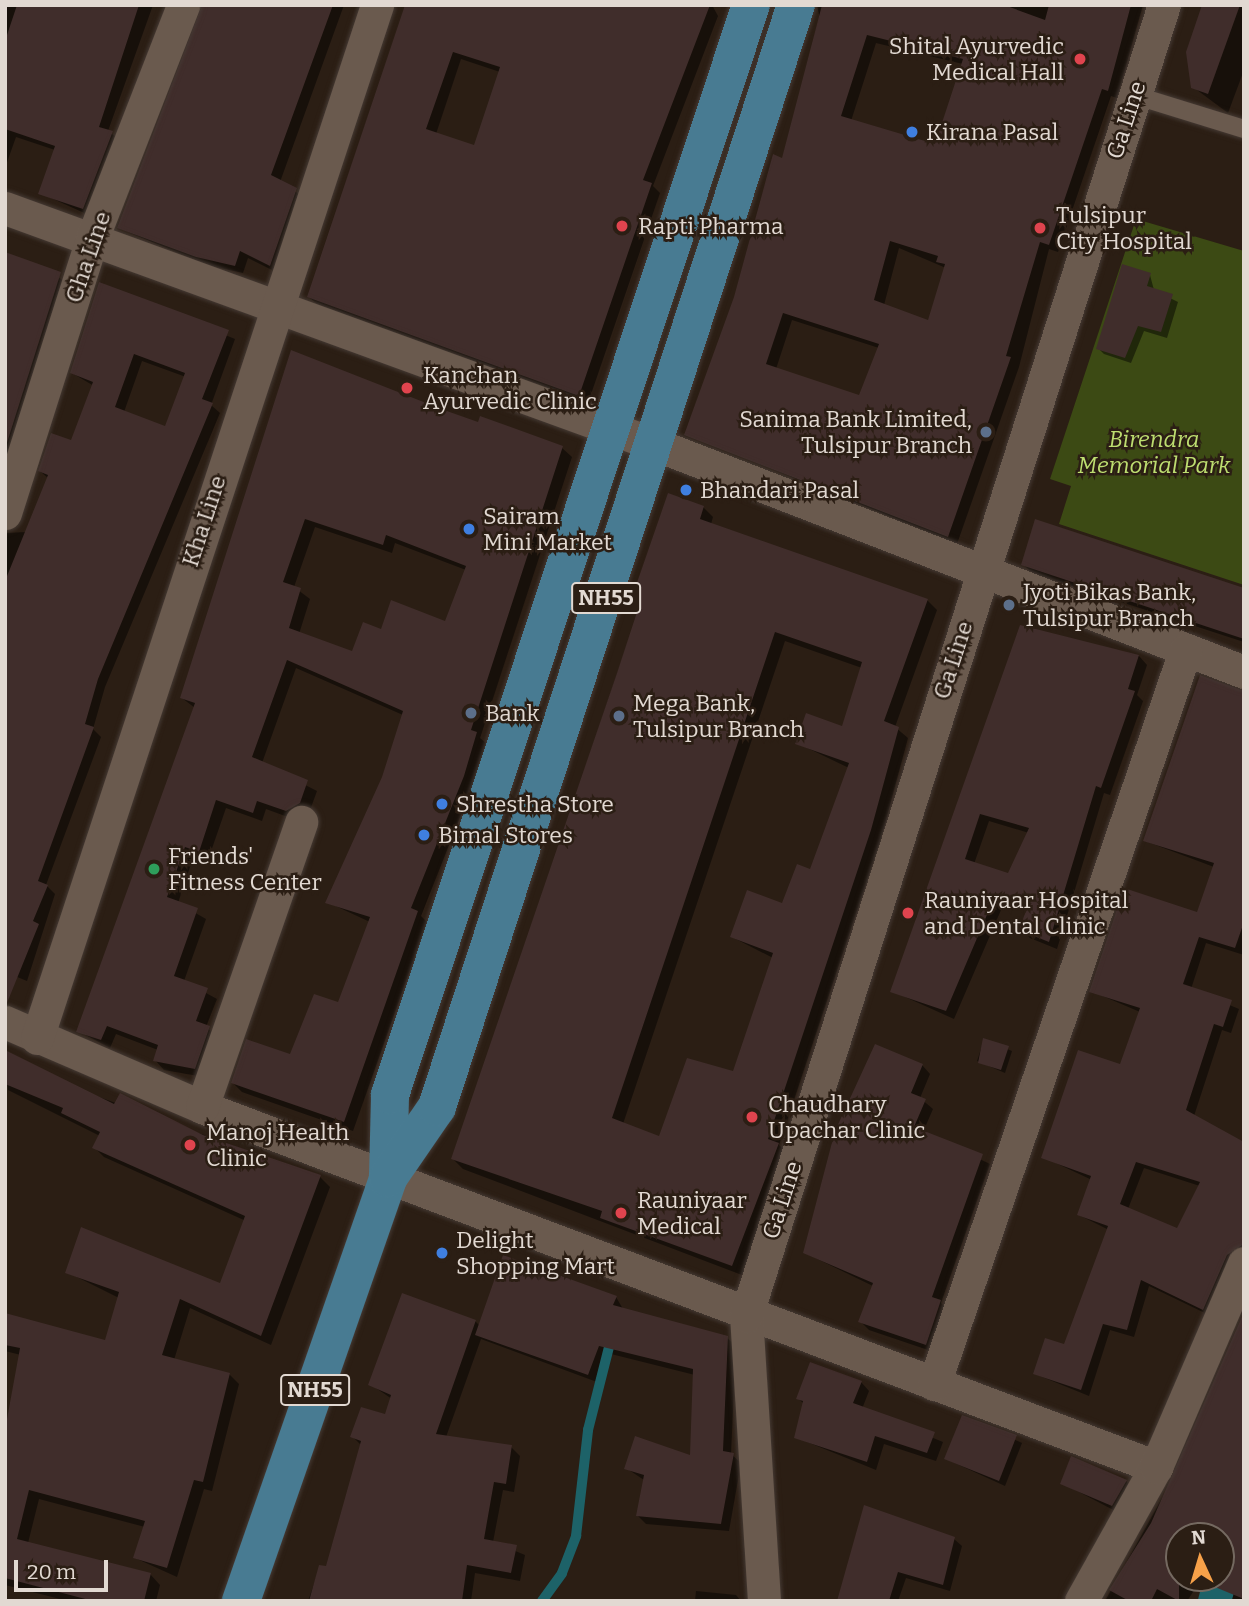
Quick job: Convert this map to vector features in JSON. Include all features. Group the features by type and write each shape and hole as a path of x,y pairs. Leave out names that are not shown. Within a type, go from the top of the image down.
{"main road":[{"name":"NH55","path":"388,1178 390,1095 616,429 751,5"},
{"name":"NH55","path":"241,1601 388,1178 437,1107 657,445 796,5"}],"street":[{"name":"Gha Line","path":"5,513 92,239 183,5"},
{"name":"Kha Line","path":"37,1038 274,305 377,5"},
{"name":"Ga Line","path":"746,1315 981,571 1164,5"},
{"path":"5,208 616,429 1244,672"},
{"path":"934,1384 1185,651"},
{"path":"202,1107 301,822"},
{"path":"5,1022 202,1107 746,1315 1156,1467"},
{"path":"1081,1601 1156,1467 1244,1263"},
{"path":"746,1315 764,1601"}],"lane":[{"path":"1134,95 1244,130"}],"green space":[{"name":"Birendra Memorial Park","path":"1136,219 1244,251 1244,585 1059,524 1071,486 1050,479"}],"building":[{"path":"17,5 139,5 99,127 113,131 83,209 38,194 55,146 5,129 5,41"},
{"path":"202,5 333,5 271,175 297,188 270,266 240,251 235,266 196,257 117,228"},
{"path":"405,5 710,5 643,180 652,183 579,396 307,297","holes":["453,52 500,67 474,145 426,129"]},
{"path":"822,5 1004,5 1045,20 1049,5 1131,5 1108,91 1102,89 1049,245 1040,242 1006,356 1011,357 948,537 684,435 734,297 773,154 782,158","holes":["867,35 963,59 935,144 841,116","890,241 938,256 936,262 945,264 928,320 874,300","783,313 879,344 859,395 766,364"]},
{"path":"1202,5 1240,5 1208,94 1191,88 1186,52"},
{"path":"5,252 61,272 5,449"},
{"path":"1122,264 1151,273 1147,286 1173,294 1161,332 1138,326 1125,358 1096,349"},
{"path":"99,282 229,330 202,399 213,403 98,679 85,724 94,727 38,881 48,885 33,921 39,924 7,1003 5,581 48,475 38,471 51,433 71,440 93,382 70,373","holes":["134,354 185,373 165,426 115,407"]},
{"path":"291,350 478,422 480,416 563,446 471,730 477,732 464,776 411,908 418,911 344,1122 231,1083 246,1039 290,1054 314,994 338,1002 370,917 325,903 382,777 403,711 287,660 252,757 308,780 300,803 286,811 257,801 253,813 216,800 199,852 185,847 167,897 198,908 174,976 208,988 196,1021 210,1026 195,1069 153,1061 158,1045 107,1026 101,1040 76,1032 195,703 180,698","holes":["305,519 383,545 386,535 466,566 445,621 391,600 381,629 363,622 352,651 289,628 301,588 283,582"]},
{"path":"668,493 704,506 700,519 928,599 884,721 899,727 871,830 768,1139 779,1143 732,1266 600,1218 602,1211 451,1159 640,603 631,600","holes":["775,632 862,662 842,726 806,713 795,744 849,763 810,869 797,864 782,903 747,890 730,937 773,953 733,1071 687,1058 659,1136 612,1118"]},
{"path":"1035,519 1244,588 1244,639 1021,565"},
{"path":"1020,625 1139,655 1128,689 1135,691 1101,788 1096,786 1049,942 1019,930 1027,908 995,896 946,1011 890,992","holes":["980,814 1029,828 1008,873 965,859"]},
{"path":"1200,675 1244,691 1244,922 1235,948 1199,937 1183,984 1232,1000 1223,1027 1214,1024 1186,1110 1244,1142 1244,1244 1227,1255 1203,1310 1141,1280 1127,1330 1103,1324 1081,1390 1033,1374 1045,1338 1064,1344 1108,1226 1077,1215 1091,1176 1041,1158 1078,1050 1120,1064 1140,1008 1089,992 1124,888 1197,912 1214,863 1143,841","holes":["1136,1162 1200,1182 1177,1228 1120,1204"]},
{"path":"983,1038 1009,1046 1001,1070 978,1063"},
{"path":"875,1044 923,1064 911,1093 926,1099 914,1127 983,1154 932,1297 941,1300 926,1345 858,1322 873,1283 803,1253 835,1131"},
{"path":"5,1050 114,1104 120,1093 203,1135 321,1175 261,1336 180,1299 162,1355 230,1373 203,1482 194,1480 167,1568 133,1558 145,1521 29,1490 17,1539 151,1573 144,1601 93,1601 5,1578 5,1430 20,1348 5,1345 5,1313 105,1340 119,1292 65,1273 81,1227 220,1283 245,1216 92,1148 100,1132 61,1113 63,1108 5,1084"},
{"path":"503,1255 617,1296 613,1305 728,1336 723,1451 734,1453 721,1524 636,1516 644,1475 624,1469 635,1436 690,1455 693,1369 599,1346 588,1375 475,1335"},
{"path":"402,1293 476,1320 436,1434 512,1445 506,1484 494,1482 484,1539 517,1545 511,1573 467,1565 462,1601 309,1601 319,1565 326,1566 361,1441 350,1437 361,1407 385,1414 391,1395 368,1385"},
{"path":"1244,1312 1244,1599 1227,1592 1235,1592 1235,1522 1165,1522 1165,1592 1179,1592 1179,1601 1157,1589 1151,1601 1129,1601 1109,1590 1151,1523"},
{"path":"810,1362 862,1381 853,1403 935,1432 927,1453 875,1436 867,1462 794,1438 803,1401 796,1399"},
{"path":"962,1415 1017,1435 999,1481 944,1459"},
{"path":"1071,1456 1127,1480 1112,1506 1060,1484"},
{"path":"864,1505 955,1537 943,1585 898,1572 889,1601 837,1601"}],"waterway":[{"path":"542,1601 562,1573 576,1536 588,1430 612,1335"},
{"path":"1214,1601 1216,1592"}],"place":[{"name":"Shital Ayurvedic Medical Hall","path":"1080,59"},
{"name":"Kirana Pasal","path":"912,132"},
{"name":"Rapti Pharma","path":"622,226"},
{"name":"Tulsipur City Hospital","path":"1040,228"},
{"name":"Kanchan Ayurvedic Clinic","path":"407,388"},
{"name":"Sanima Bank Limited, Tulsipur Branch","path":"986,432"},
{"name":"Bhandari Pasal","path":"686,490"},
{"name":"Sairam Mini Market","path":"469,529"},
{"name":"Jyoti Bikas Bank, Tulsipur Branch","path":"1009,605"},
{"name":"Bank","path":"471,713"},
{"name":"Mega Bank, Tulsipur Branch","path":"619,716"},
{"name":"Shrestha Store","path":"442,804"},
{"name":"Bimal Stores","path":"424,835"},
{"name":"Friends' Fitness Center","path":"154,869"},
{"name":"Rauniyaar Hospital and Dental Clinic","path":"908,913"},
{"name":"Chaudhary Upachar Clinic","path":"752,1117"},
{"name":"Manoj Health Clinic","path":"190,1145"},
{"name":"Rauniyaar Medical","path":"621,1213"},
{"name":"Delight Shopping Mart","path":"442,1253"}]}
